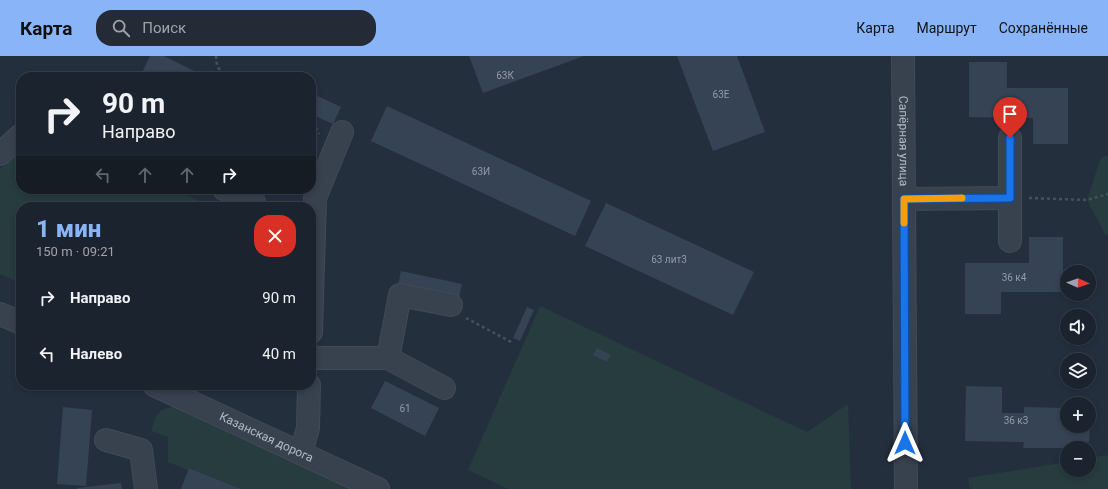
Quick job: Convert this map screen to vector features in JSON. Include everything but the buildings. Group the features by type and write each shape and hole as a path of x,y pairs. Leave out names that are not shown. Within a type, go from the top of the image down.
{"street":[{"name":"Сапёрная улица","path":"903,56 906,489"},
{"path":"315,202 315,198 342,132"},
{"path":"1010,138 1010,242"},
{"path":"0,154 16,140"},
{"path":"239,194 254,199"},
{"path":"904,199 1010,198"},
{"path":"388,358 400,294 451,305"},
{"path":"0,314 16,321"},
{"path":"316,358 388,358 444,388"},
{"path":"301,453 308,428 310,390"},
{"name":"Казанская дорога","path":"186,392 301,453 378,489"},
{"path":"106,440 142,450 146,489"}],"path":[{"path":"216,56 217,66 221,72"},
{"path":"1010,198 1087,200 1108,194"},
{"path":"451,305 458,314 513,343"}],"green space":[{"path":"16,154 16,194 185,194 201,202 16,202 16,281 0,274 0,169"},
{"path":"1108,156 1108,234 1105,234 1087,200 1101,157"},
{"path":"540,306 807,432 848,404 851,489 508,489 468,470"},
{"path":"177,406 355,489 241,489 190,468 188,470 168,462 168,437 151,431 157,416 162,410"},
{"path":"1108,455 1108,489 970,489 968,478 1060,463 1060,477 1096,477 1096,457"}],"slow traffic":[{"path":"904,223 904,199 962,198"}],"route":[{"path":"905,443 904,199 1010,198 1010,138"}]}
